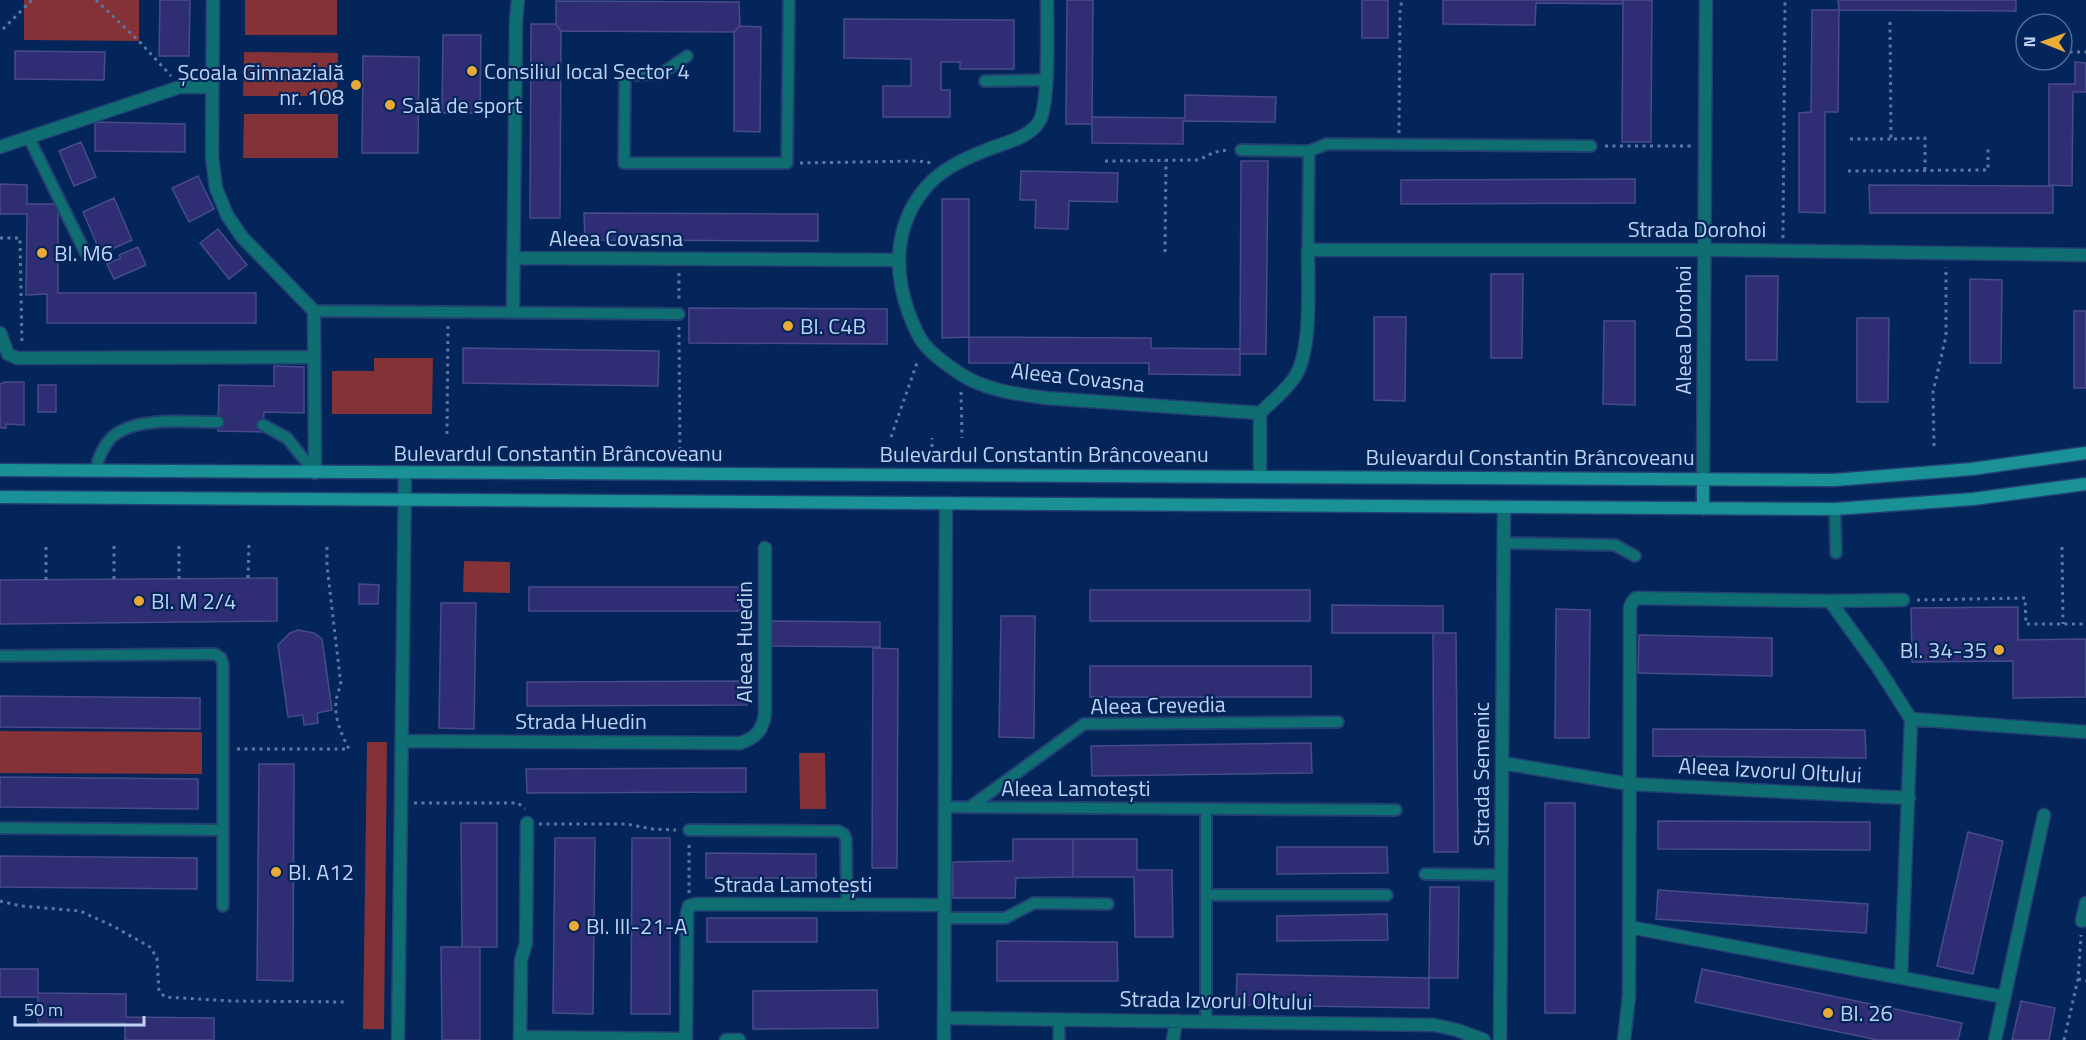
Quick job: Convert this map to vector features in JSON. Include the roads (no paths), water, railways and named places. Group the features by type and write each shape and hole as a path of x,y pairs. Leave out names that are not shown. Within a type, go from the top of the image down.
{"main road":[{"name":"Bulevardul Constantin Brâncoveanu","path":"0,470 1858,479 1972,469 2086,453"},
{"path":"1703,479 1703,509"},
{"name":"Bulevardul Constantin Brâncoveanu","path":"0,497 1834,509 1972,499 2086,484"}],"street":[{"path":"213,0 213,171 221,203 242,237 314,311 315,473"},
{"path":"513,311 518,0"},
{"name":"Aleea Covasna","path":"1047,0 1045,101 1041,120 1032,132 983,151 946,169 918,198 902,233 897,260 902,293 923,344 960,374 1012,394 1260,413"},
{"name":"Aleea Dorohoi","path":"1703,479 1706,0"},
{"path":"0,147 180,87 212,87"},
{"path":"1260,476 1260,413 1286,388 1301,364 1306,330 1308,250"},
{"name":"Strada Dorohoi","path":"1308,250 1704,250 2086,255"},
{"name":"Aleea Covasna","path":"514,258 897,260"},
{"path":"0,333 8,354 12,357 24,358 314,357"},
{"path":"398,1040 405,473"},
{"path":"944,1040 946,503"},
{"name":"Strada Semenic","path":"1500,1040 1504,508"},
{"name":"Aleea Huedin","path":"758,734 764,724 765,713 765,548"},
{"path":"1624,1040 1629,996 1630,607 1633,601 1636,598 1903,600"},
{"path":"1830,601 1877,666 1911,719 1901,977"},
{"path":"1911,719 2086,732"},
{"name":"Strada Huedin","path":"402,741 740,742 750,740 758,734"},
{"name":"Aleea Izvorul Oltului","path":"1502,763 1629,784 1909,798"},
{"path":"1995,1040 2044,815"},
{"path":"520,1039 520,960 526,943 527,824"},
{"path":"2082,921 2086,903"},
{"name":"Strada Lamotești","path":"520,1039 686,1040 687,913 689,906 696,904 847,905 944,912"},
{"path":"1629,927 2004,997"},
{"name":"Strada Izvorul Oltului","path":"944,1018 1434,1025 1456,1035 1484,1040"},
{"path":"1173,1040 1176,1021"},
{"path":"726,1040 739,1040"}],"lane":[{"path":"687,56 661,74 626,75 624,163 787,163 789,0"},
{"path":"985,81 1046,80"},
{"path":"29,138 85,252"},
{"path":"1241,150 1310,151 1327,144 1591,146"},
{"path":"1308,250 1310,151"},
{"path":"314,311 679,314"},
{"path":"95,471 104,447 111,438 130,427 153,423 219,422"},
{"path":"263,425 287,438 315,473"},
{"path":"1834,509 1836,553"},
{"path":"1504,543 1616,545 1635,556"},
{"path":"0,656 215,654 221,658 223,664 223,906"},
{"name":"Aleea Crevedia","path":"970,807 1084,724 1338,722"},
{"name":"Aleea Lamotești","path":"945,807 1396,810"},
{"path":"1206,809 1206,1021"},
{"path":"0,828 223,830"},
{"path":"689,830 838,831 846,838 847,905"},
{"path":"1425,874 1502,874"},
{"path":"1206,895 1387,895"},
{"path":"944,912 1005,918 1034,903 1108,904"},
{"path":"1059,1019 1059,1040"}],"place":[{"name":"Consiliul local Sector 4","path":"472,71"},
{"name":"Școala Gimnazială nr. 108","path":"356,85"},
{"name":"Sală de sport","path":"390,105"},
{"name":"Bl. M6","path":"42,253"},
{"name":"Bl. C4B","path":"788,326"},
{"name":"Bl. M 2/4","path":"139,601"},
{"name":"Bl. 34-35","path":"1999,650"},
{"name":"Bl. A12","path":"276,872"},
{"name":"Bl. III-21-A","path":"574,926"},
{"name":"Bl. 26","path":"1828,1013"}]}
